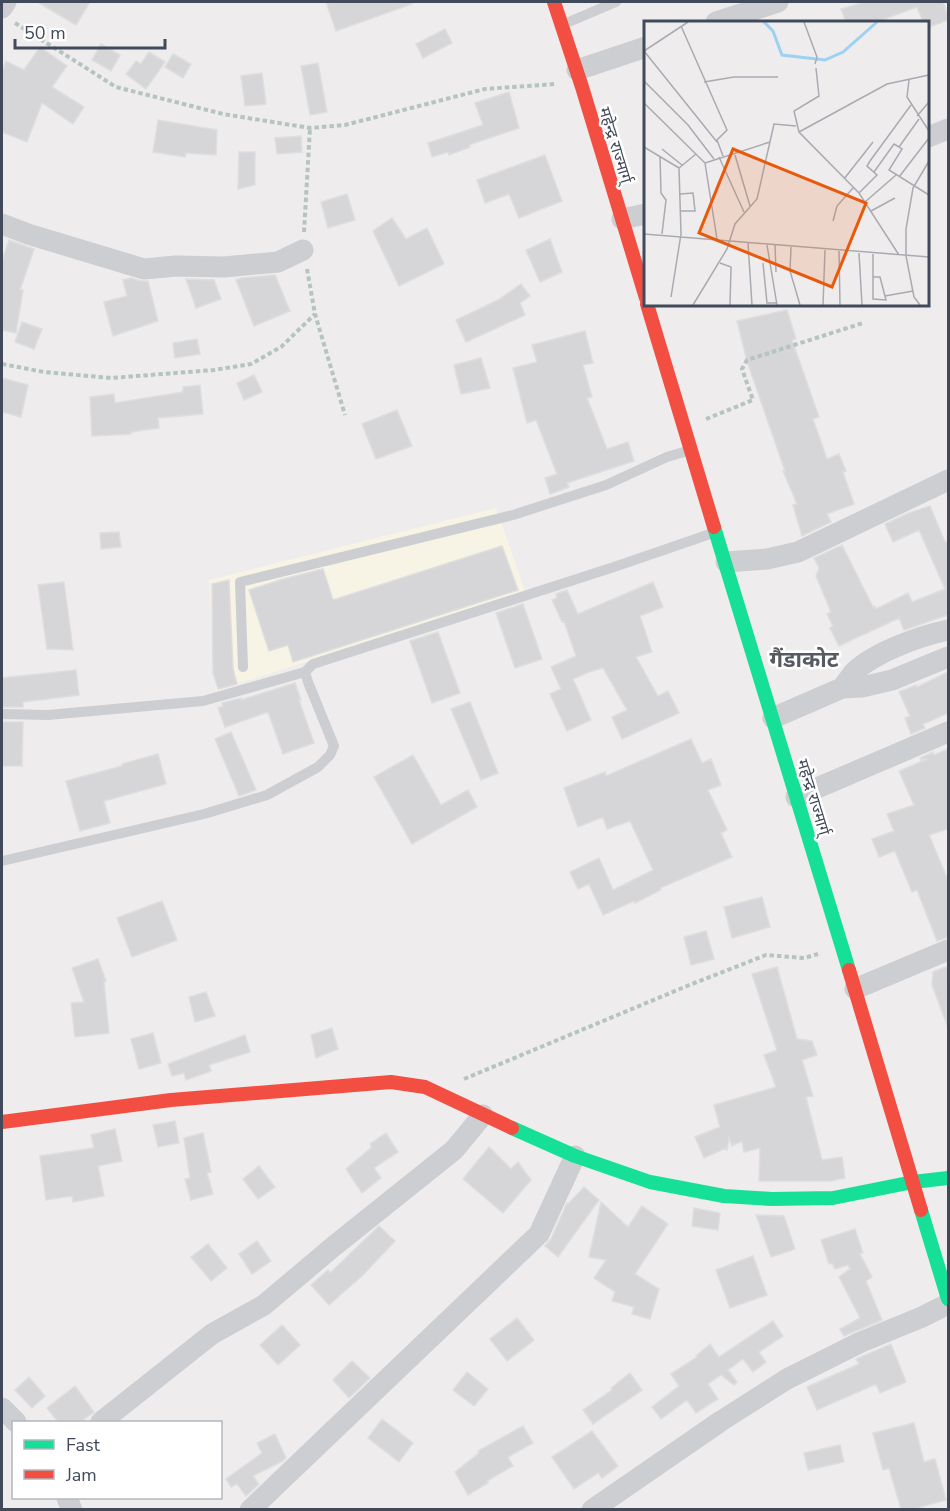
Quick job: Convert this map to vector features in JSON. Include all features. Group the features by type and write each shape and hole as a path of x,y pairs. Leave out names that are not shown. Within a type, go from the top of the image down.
{"main road":[{"name":"महेन्द्र राज्मार्ग्","path":"554,2 644,295"},
{"name":"महेन्द्र राज्मार्ग्","path":"649,306 948,1299"},
{"path":"2,1122 171,1100 391,1082 425,1087 575,1156 650,1182 724,1196 772,1199 833,1198 913,1182 948,1178"}],"street":[{"path":"719,21 777,2"},
{"path":"579,79 644,47"},
{"path":"929,136 948,129"},
{"path":"622,219 644,214"},
{"path":"2,224 144,269 176,266 224,267 278,262 303,250"},
{"path":"726,562 767,559 798,552 948,480"},
{"path":"842,688 853,673 870,660 934,633 948,630"},
{"path":"773,718 842,688 862,687 892,680 948,657"},
{"path":"796,797 948,732"},
{"path":"855,989 948,950"},
{"path":"102,1421 212,1334 264,1305 454,1150 483,1115"},
{"path":"250,1509 539,1234 575,1156"},
{"path":"592,1509 720,1421 786,1379 861,1342 948,1304"},
{"path":"2,1408 15,1421"}],"lane":[{"path":"561,25 616,2"},
{"path":"243,667 240,582 513,516 606,484 667,457 691,450"},
{"path":"2,714 48,715 203,701 305,672 314,664 716,532"},
{"path":"2,861 225,808 267,795 318,767 330,755 334,746 305,672"}],"path":[{"path":"6,10 116,87 223,114 310,128 345,125 485,89 560,83 579,79"},
{"path":"310,128 303,250 315,314 345,415"},
{"path":"2,364 44,372 111,378 214,370 251,364 281,347 315,314"},
{"path":"685,428 753,400 742,369 747,360 863,323"},
{"path":"434,1091 766,955 804,958 842,948"}],"shaded area":[{"path":"496,508 525,591 216,691 209,580"}],"building":[{"path":"37,2 90,2 76,25"},
{"path":"326,2 412,2 412,4 336,31"},
{"path":"865,2 943,2 948,20 929,27 929,21 923,21 917,7 879,21 846,21 841,9"},
{"path":"445,29 452,43 423,58 416,44"},
{"path":"101,44 120,55 111,71 92,60"},
{"path":"40,47 67,66 52,87 84,107 73,124 42,103 27,142 2,132 2,72 6,61 24,70"},
{"path":"149,52 165,62 146,89 126,74 136,61 141,64"},
{"path":"173,54 191,64 183,78 165,67"},
{"path":"318,63 327,112 310,115 301,66"},
{"path":"262,73 266,104 245,106 241,76"},
{"path":"509,92 519,128 469,145 470,147 449,155 448,152 432,157 428,143 483,125 475,103"},
{"path":"158,120 217,130 216,155 186,153 185,157 153,152"},
{"path":"301,136 302,152 277,154 275,138"},
{"path":"239,152 255,152 255,185 238,189"},
{"path":"545,155 562,201 519,218 509,194 485,203 477,180"},
{"path":"347,194 355,220 328,228 321,202"},
{"path":"392,218 406,239 427,228 444,264 399,286 373,231"},
{"path":"550,239 562,272 540,282 526,250"},
{"path":"9,240 34,249 20,290 23,290 16,333 2,330 2,261"},
{"path":"275,275 290,311 254,326 236,280"},
{"path":"131,278 148,281 158,321 113,336 104,302 127,296 123,280"},
{"path":"186,279 214,280 221,299 196,308"},
{"path":"521,284 530,296 520,303 525,315 466,342 456,320 498,300"},
{"path":"787,310 796,339 792,340 819,417 813,419 827,459 839,454 846,471 843,472 854,504 827,514 831,522 802,536 793,505 797,504 783,471 785,471 747,361 737,321"},
{"path":"22,322 42,329 34,349 15,342"},
{"path":"585,331 593,363 583,365 592,397 587,398 607,449 628,442 634,461 567,483 569,487 550,494 545,478 557,474 536,420 527,423 513,368 537,362 532,345"},
{"path":"197,339 200,354 175,358 173,343"},
{"path":"481,358 490,388 461,394 454,365"},
{"path":"254,375 262,392 244,400 237,383"},
{"path":"2,378 28,385 21,417 2,412"},
{"path":"200,385 203,414 158,418 159,428 131,432 131,434 92,436 90,397 114,394 115,403 183,392 183,387"},
{"path":"397,410 412,446 376,459 362,424"},
{"path":"930,506 945,542 948,541 948,615 904,630 899,618 839,646 830,628 833,626 827,614 831,612 816,576 819,568 814,558 842,545 876,609 908,593 912,602 945,589 919,530 893,542 885,524"},
{"path":"119,532 121,547 101,549 100,533"},
{"path":"502,546 518,590 293,662 288,645 269,651 249,590 323,569 333,600"},
{"path":"229,580 233,669 237,684 218,689 213,673 212,584"},
{"path":"64,582 73,650 47,649 38,585"},
{"path":"653,582 663,607 640,616 652,652 636,657 658,696 668,691 679,713 622,739 612,717 627,710 603,668 573,679 591,720 567,731 550,694 561,689 551,667 576,656 564,621 562,622 552,600 557,598 556,594 567,590 578,614"},
{"path":"523,604 542,659 515,668 496,613"},
{"path":"438,632 460,693 432,703 410,641"},
{"path":"76,670 79,695 23,702 23,707 2,707 2,678"},
{"path":"948,672 948,713 923,724 925,728 911,734 905,718 910,716 899,692 916,685 917,687"},
{"path":"295,683 314,743 283,754 268,712 225,727 218,708 223,706 222,703 241,698 241,700"},
{"path":"470,702 498,773 481,780 451,709"},
{"path":"2,722 23,722 22,766 2,766"},
{"path":"231,732 256,790 239,796 215,739"},
{"path":"691,739 702,763 711,759 721,785 708,790 727,830 721,833 732,857 660,888 661,890 635,903 634,901 603,915 589,884 578,889 570,872 599,858 613,890 653,870 630,821 607,829 603,817 578,827 564,788 605,772 606,776"},
{"path":"948,749 948,829 929,835 948,880 948,937 937,941 917,890 912,892 895,851 879,857 872,839 894,831 887,814 914,805 899,771 927,759 921,760 920,758 933,752 934,755"},
{"path":"158,754 166,784 104,801 110,823 80,831 66,781"},
{"path":"413,755 441,805 468,790 477,807 412,844 374,777"},
{"path":"762,897 770,927 732,938 724,907"},
{"path":"162,901 177,940 132,957 117,918"},
{"path":"706,931 714,959 691,965 684,937"},
{"path":"98,959 106,981 104,982 109,1033 75,1037 71,1003 84,1002 72,968"},
{"path":"948,966 947,1025 932,985 933,972"},
{"path":"777,967 797,1039 812,1041 817,1055 802,1060 813,1096 806,1097 822,1160 842,1157 845,1178 831,1181 759,1181 760,1148 744,1152 742,1141 732,1146 729,1138 727,1151 726,1148 704,1158 695,1137 720,1127 714,1105 776,1087 764,1055 777,1050 752,974"},
{"path":"206,992 215,1016 195,1022 189,997"},
{"path":"332,1028 338,1049 316,1058 311,1035"},
{"path":"153,1033 161,1063 139,1069 131,1039"},
{"path":"245,1035 250,1052 209,1065 211,1071 186,1080 184,1073 172,1076 168,1064"},
{"path":"175,1121 179,1143 158,1147 153,1125"},
{"path":"115,1129 122,1161 98,1166 104,1196 73,1202 72,1196 46,1200 40,1156 94,1148 91,1135"},
{"path":"203,1133 211,1172 207,1173 213,1194 191,1200 185,1179 190,1178 184,1138"},
{"path":"386,1133 398,1152 374,1168 381,1178 362,1193 346,1169 372,1147 370,1144"},
{"path":"489,1147 511,1169 518,1162 531,1180 503,1213 463,1179"},
{"path":"259,1166 275,1187 258,1199 243,1179"},
{"path":"584,1187 599,1200 558,1257 545,1246 551,1239 567,1203"},
{"path":"601,1202 628,1227 642,1206 668,1224 635,1274 659,1289 650,1319 632,1314 634,1307 612,1301 615,1292 594,1278 606,1260 589,1257"},
{"path":"694,1208 720,1213 718,1230 692,1226"},
{"path":"756,1215 784,1216 795,1249 771,1257"},
{"path":"379,1226 395,1241 362,1276 329,1305 311,1285 328,1270 330,1273"},
{"path":"855,1229 863,1253 860,1254 872,1277 866,1281 882,1320 844,1336 840,1329 860,1318 839,1277 850,1269 848,1265 835,1269 832,1263 829,1264 821,1240"},
{"path":"257,1241 271,1261 252,1274 239,1254"},
{"path":"208,1244 227,1268 211,1281 191,1257"},
{"path":"753,1256 767,1295 730,1308 716,1270"},
{"path":"517,1318 534,1340 507,1361 490,1339"},
{"path":"773,1321 783,1336 759,1352 766,1362 753,1372 743,1359 728,1370 737,1382 734,1385 721,1375 708,1384 718,1399 696,1413 687,1400 661,1419 652,1407 679,1386 671,1374 697,1357 710,1344 719,1357"},
{"path":"282,1325 300,1345 278,1365 260,1345"},
{"path":"891,1344 906,1382 880,1393 876,1384 817,1410 807,1387 859,1364 856,1359"},
{"path":"352,1361 370,1378 349,1398 333,1380"},
{"path":"467,1372 488,1389 474,1406 453,1390"},
{"path":"630,1373 642,1390 593,1424 583,1410 612,1390 611,1388"},
{"path":"29,1377 45,1396 32,1408 15,1390"},
{"path":"75,1386 94,1412 81,1421 57,1421 47,1408"},
{"path":"382,1419 413,1443 399,1462 368,1438"},
{"path":"914,1423 924,1462 935,1459 946,1500 914,1509 901,1509 889,1468 883,1470 873,1433"},
{"path":"523,1426 533,1443 508,1457 513,1466 468,1495 455,1472 479,1453 478,1451"},
{"path":"592,1431 618,1466 602,1478 598,1473 574,1489 552,1457"},
{"path":"275,1434 286,1458 253,1476 259,1484 246,1496 237,1484 231,1487 226,1479 262,1453 257,1443"},
{"path":"840,1445 844,1462 808,1470 804,1453"}],"traffic: fast":[{"path":"714,527 849,970"},
{"path":"512,1128 575,1156 650,1182 724,1196 772,1199 833,1198 913,1182 948,1178"},
{"path":"921,1210 948,1299"}],"traffic: jam":[{"path":"554,2 644,291"},
{"path":"648,306 714,527"},
{"path":"849,970 921,1210"},
{"path":"2,1122 171,1100 391,1082 425,1087 512,1128"}],"district":[{"name":"गैंडाकोट","path":"804,659"}]}
